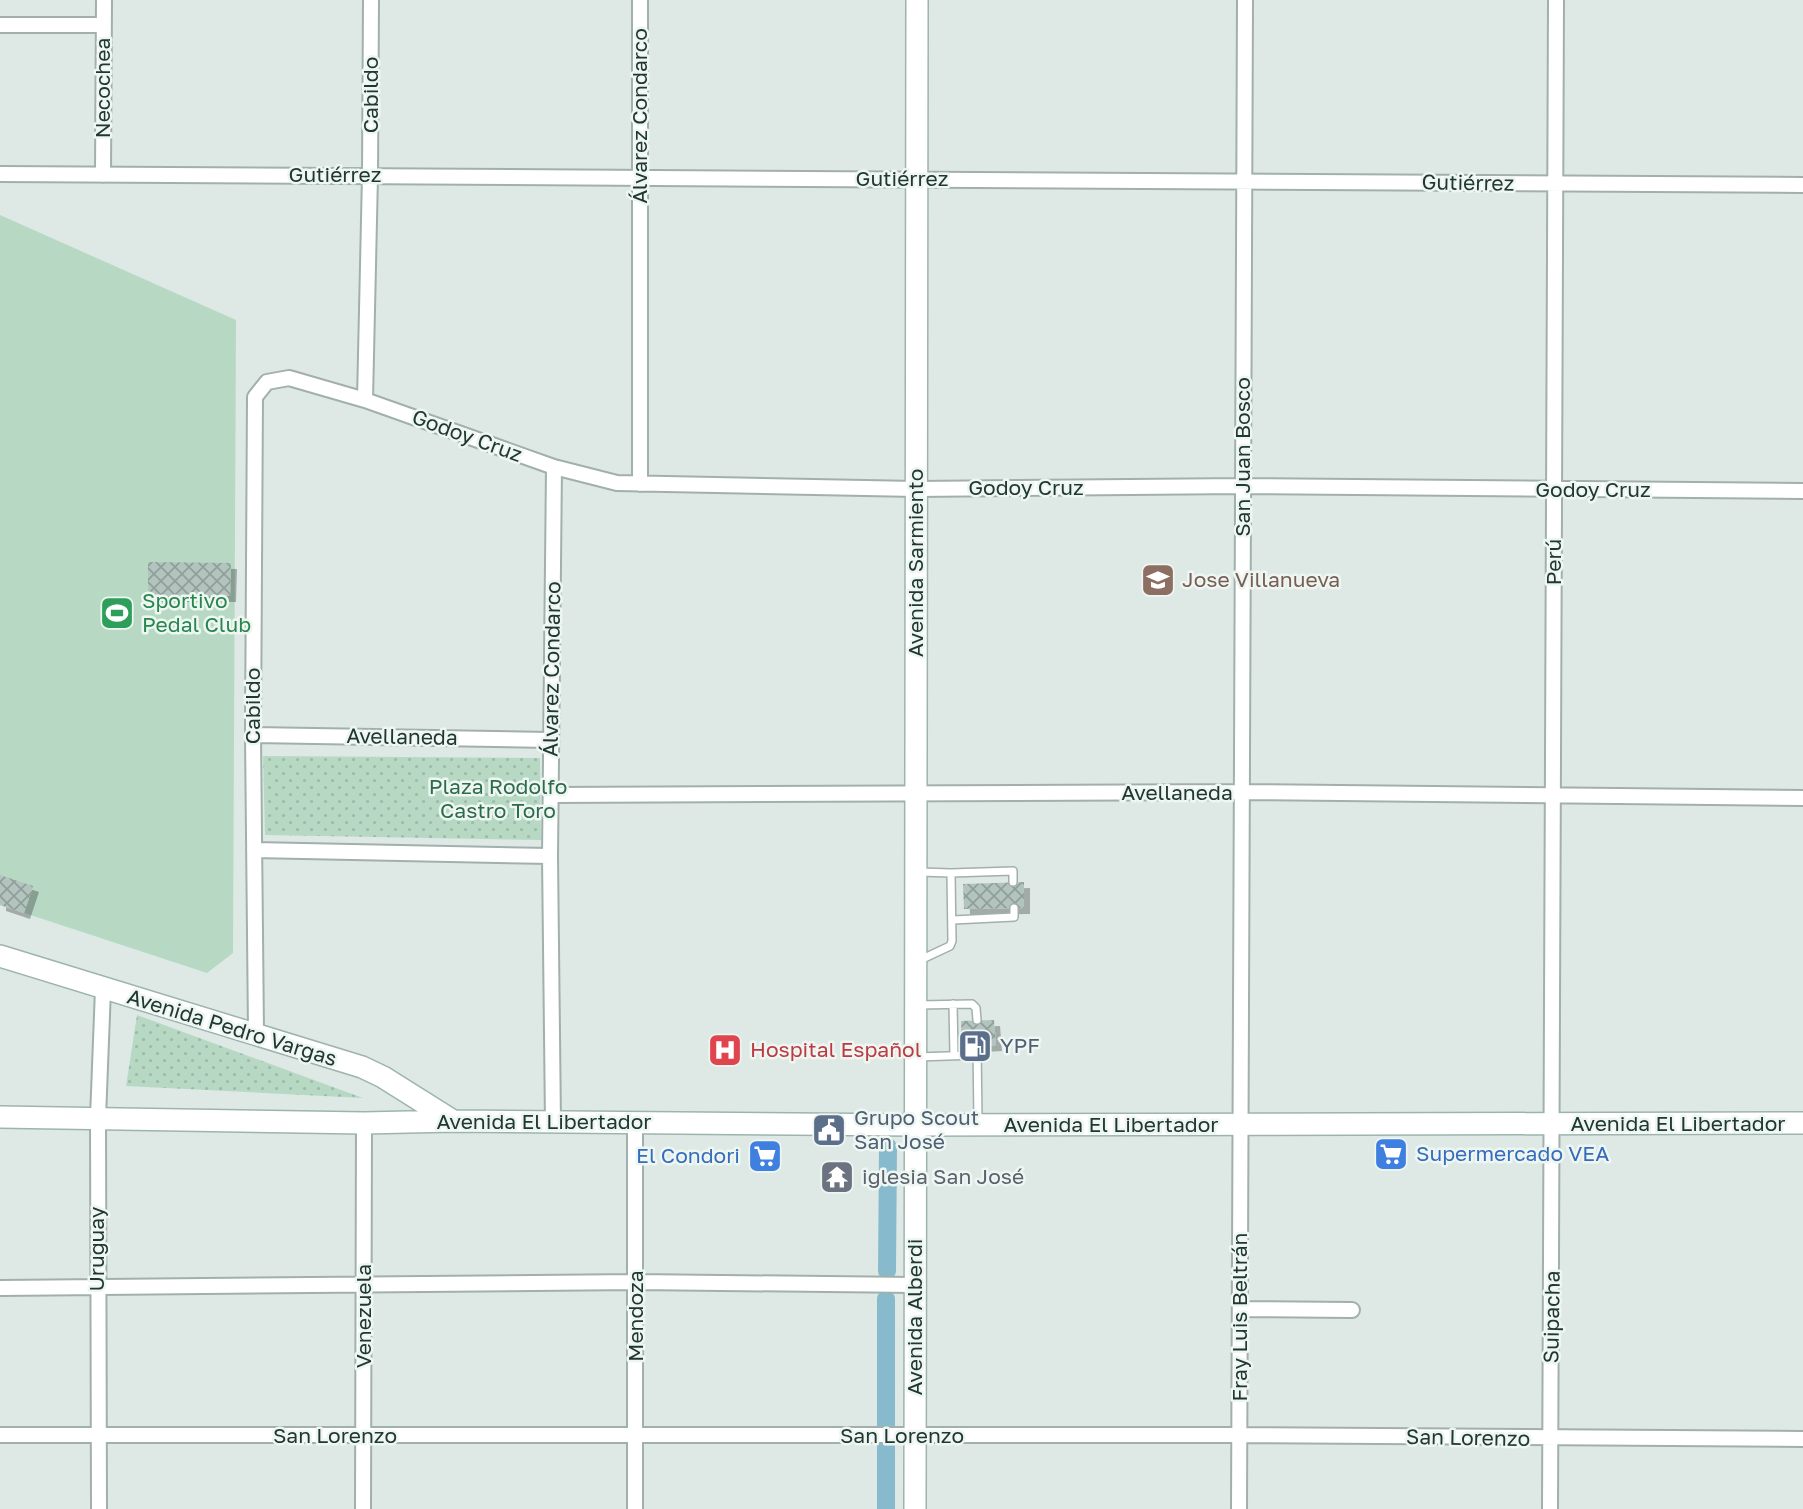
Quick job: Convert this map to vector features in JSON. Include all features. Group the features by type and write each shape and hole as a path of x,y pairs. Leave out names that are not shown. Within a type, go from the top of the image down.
{"main road":[{"name":"Avenida Sarmiento","path":"916,1125 917,0"},
{"name":"Avenida Pedro Vargas","path":"0,956 362,1067 383,1077 453,1121"},
{"name":"Avenida El Libertador","path":"0,1117 364,1123 453,1121 916,1125 1803,1123"},
{"name":"Avenida Alberdi","path":"915,1509 916,1125"}],"street":[{"name":"Necochea","path":"103,176 104,0"},
{"name":"Cabildo","path":"365,400 371,0"},
{"name":"Álvarez Condarco","path":"640,0 640,484"},
{"name":"San Juan Bosco","path":"1241,1124 1245,0"},
{"name":"Perú","path":"1553,1124 1556,0"},
{"path":"0,25 103,25"},
{"name":"Gutiérrez","path":"0,174 1803,185"},
{"name":"Godoy Cruz","path":"267,382 289,379 365,400 554,467 617,483 916,489 1243,486 1803,491"},
{"name":"Cabildo","path":"256,1033 253,735 255,397 267,382"},
{"name":"Álvarez Condarco","path":"553,1123 550,856 554,467"},
{"name":"Avellaneda","path":"253,735 551,740"},
{"name":"Avellaneda","path":"551,795 1242,792 1803,798"},
{"path":"254,850 550,856"},
{"name":"Uruguay","path":"99,1509 98,1118 103,989"},
{"name":"Venezuela","path":"363,1509 364,1123"},
{"name":"Mendoza","path":"635,1123 635,1509"},
{"name":"Fray Luis Beltrán","path":"1239,1509 1241,1124"},
{"name":"Suipacha","path":"1550,1509 1553,1124"},
{"path":"0,1288 636,1282 914,1285"},
{"path":"1240,1309 1352,1310"},
{"name":"San Lorenzo","path":"0,1435 1239,1435 1803,1439"}],"lane":[{"path":"916,872 1013,871 1013,882"},
{"path":"976,872 976,884"},
{"path":"917,961 950,946 953,920 951,873"},
{"path":"953,920 1014,917 1014,908"},
{"path":"977,909 978,919"},
{"path":"953,1004 954,1055"},
{"path":"916,1005 975,1005 977,1020"},
{"path":"916,1056 954,1055 977,1050 978,1125"}],"green space":[{"name":"Sportivo Pedal Club","path":"0,215 236,320 233,953 207,973 0,905"},
{"name":"Plaza Rodolfo Castro Toro","path":"263,756 540,758 541,840 265,835"},
{"path":"137,1015 363,1098 126,1086"}],"building":[{"path":"148,562 231,563 230,596 148,596"},
{"path":"0,875 33,886 24,913 0,905"},
{"path":"1024,882 1024,908 964,909 963,884"},
{"path":"994,1020 996,1045 962,1047 961,1021"}],"waterway":[{"path":"887,1271 888,1147"},
{"path":"886,1299 886,1426"},
{"path":"886,1445 886,1509"}],"place":[{"name":"Jose Villanueva","path":"1158,580"},
{"name":"Sportivo Pedal Club","path":"117,613"},
{"name":"YPF","path":"975,1046"},
{"name":"Hospital Español","path":"725,1050"},
{"name":"Grupo Scout San José","path":"829,1130"},
{"name":"Supermercado VEA","path":"1391,1154"},
{"name":"El Condori","path":"765,1156"},
{"name":"iglesia San José","path":"837,1177"}]}
